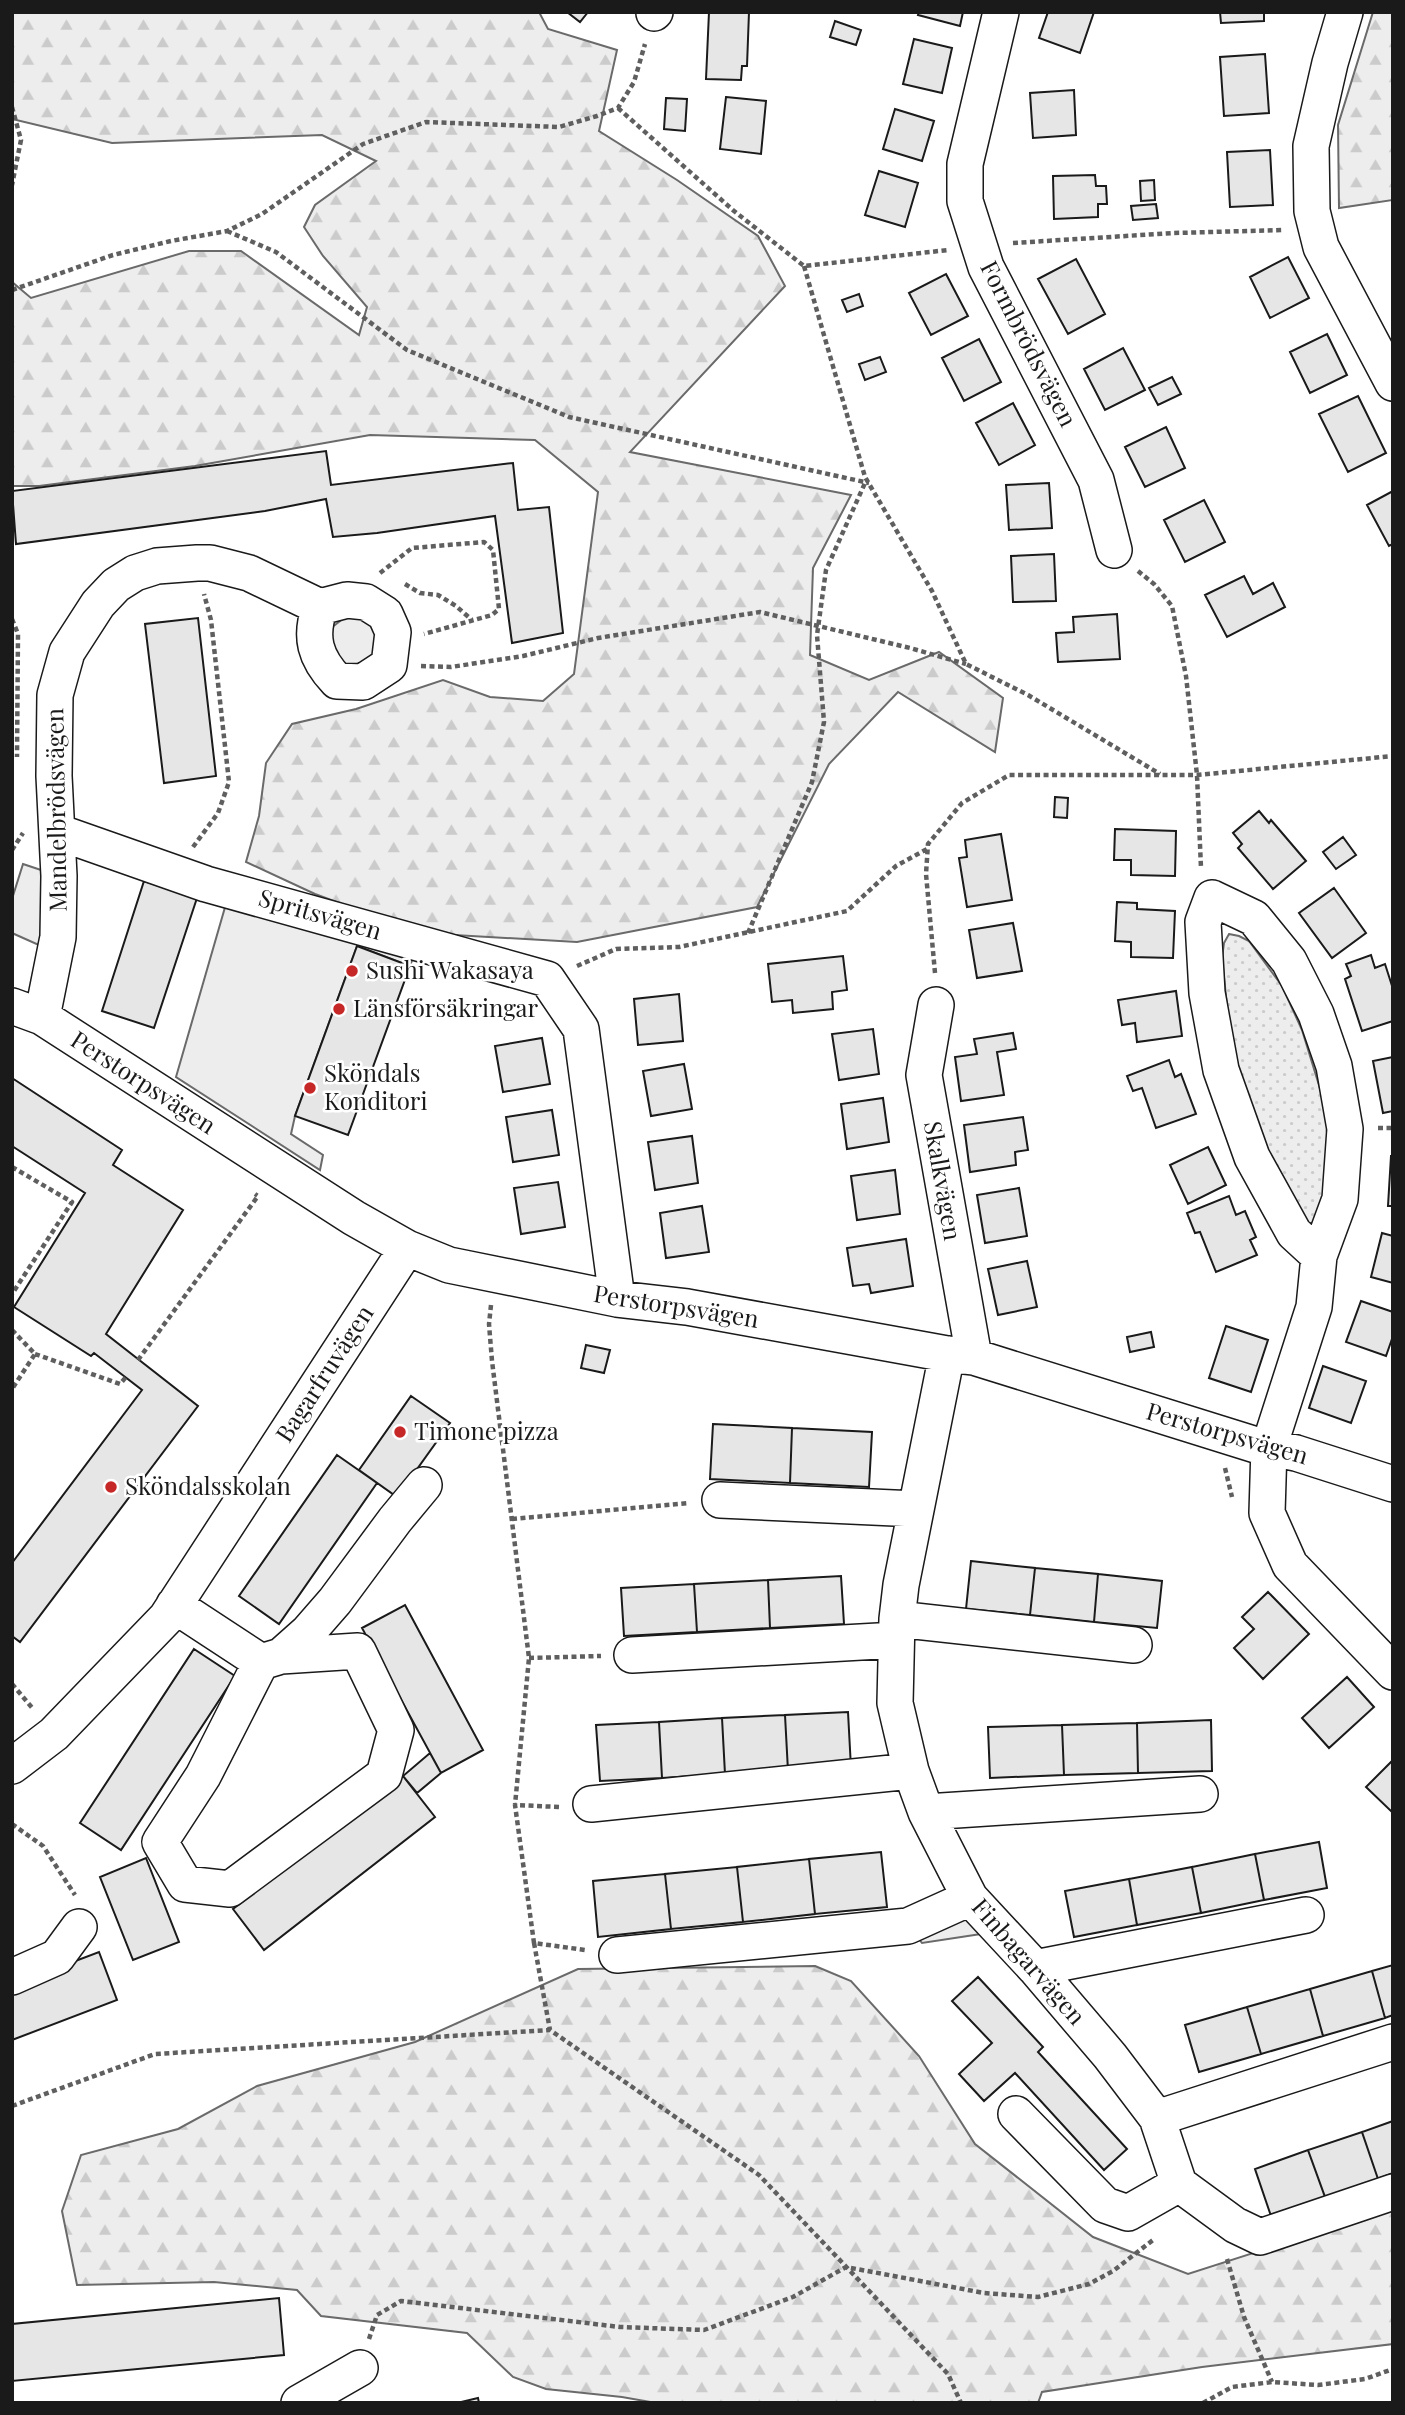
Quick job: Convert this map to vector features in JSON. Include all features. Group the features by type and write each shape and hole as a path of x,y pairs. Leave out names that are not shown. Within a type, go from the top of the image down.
{"street":[{"name":"Formbrödsvägen","path":"1001,12 965,164 965,201 986,267 1096,480 1114,550"},
{"path":"1345,12 1311,146 1312,211 1321,247 1393,383"},
{"name":"Mandelbrödsvägen","path":"27,1012 58,937 55,695 68,652 98,604 116,585 135,573 157,566 210,563 249,573 320,607"},
{"path":"347,600 366,602 385,614 393,632 389,665 363,682 337,681 323,667 317,653 313,626 320,607 347,600"},
{"name":"Spritsvägen","path":"58,832 206,884 547,979"},
{"path":"1319,1256 1294,1233 1252,1157 1222,1070 1207,993 1203,922 1212,898 1254,918 1289,961 1316,1014 1334,1066 1345,1129 1340,1199 1319,1256 1314,1307 1269,1447 1267,1513 1290,1565 1393,1672"},
{"path":"547,979 581,1029 617,1299"},
{"name":"Skalkvägen","path":"936,1005 924,1075 960,1355"},
{"name":"Perstorpsvägen","path":"27,1012 354,1218 407,1248 449,1265 617,1299 687,1307 960,1355 1393,1484"},
{"name":"Bagarfruvägen","path":"12,1766 54,1734 166,1618 407,1248"},
{"name":"Finbagarvägen","path":"960,1355 916,1509 901,1585 896,1629 895,1703 911,1771 926,1812 970,1898 1035,1968 1110,2056 1157,2118 1179,2184"},
{"path":"174,1605 271,1659 358,1651 396,1730 384,1775 230,1889 185,1884 160,1842 203,1776 271,1659 308,1632 424,1485"},
{"path":"720,1500 916,1509"},
{"path":"632,1655 896,1629 1134,1645"},
{"path":"591,1804 911,1771"},
{"path":"926,1812 1200,1794"},
{"path":"617,1955 908,1926 970,1898"},
{"path":"1035,1968 1306,1914"},
{"path":"12,1977 57,1957 79,1927"},
{"path":"1157,2118 1393,2042"},
{"path":"1016,2113 1105,2205 1128,2213 1179,2184 1235,2225 1260,2237 1393,2192"},
{"path":"299,2403 360,2368"}],"path":[{"path":"12,290 113,255 227,231 262,214 363,144 426,122 559,127 618,107 634,82 655,13"},
{"path":"12,107 22,140 12,185"},
{"path":"618,107 734,211 804,267 867,483 932,591 966,664"},
{"path":"804,267 1040,240 1316,229"},
{"path":"227,231 276,252 407,350 569,417 867,483"},
{"path":"748,933 812,782 824,722 817,635 826,570 867,483"},
{"path":"1114,550 1154,584 1172,606 1185,676 1197,775 1200,867 1212,898"},
{"path":"174,872 218,813 229,782 211,620 197,563"},
{"path":"382,570 391,576"},
{"path":"401,582 420,593 438,595 473,621"},
{"path":"389,665 451,667 523,656 598,638 760,612 966,664 1028,695 1160,774"},
{"path":"12,620 18,634 17,757"},
{"path":"936,1005 934,949 926,874 928,844 961,803 1009,775 1197,775 1393,755"},
{"path":"547,979 616,949 679,947 847,911 896,866 928,849"},
{"path":"12,1167 72,1202 12,1294"},
{"path":"138,1360 258,1196 247,1189"},
{"path":"495,1274 489,1324 529,1658 515,1805 534,1943 550,2030"},
{"path":"12,1330 35,1354 120,1384 126,1377"},
{"path":"12,1389 35,1354"},
{"path":"512,1519 720,1500"},
{"path":"529,1658 632,1655"},
{"path":"515,1805 562,1807 591,1804"},
{"path":"12,1824 43,1846 75,1892 79,1927"},
{"path":"534,1943 617,1955"},
{"path":"12,2106 155,2054 550,2030 759,2175 948,2374 961,2403"},
{"path":"360,2368 377,2315 401,2301 620,2327 704,2330 793,2297 846,2267 984,2293 1038,2297 1089,2284 1113,2272 1155,2238"},
{"path":"1226,2257 1244,2317 1272,2382"},
{"path":"1203,2403 1232,2387 1272,2382 1318,2385 1365,2379 1393,2369"}],"green space":[{"path":"12,12 539,12 548,29 617,50 599,131 758,236 785,286 630,452 851,495 813,568 810,655 869,680 939,652 1003,698 995,752 898,692 829,764 757,907 577,942 420,933 315,894 246,862 259,816 266,763 292,724 356,709 443,680 490,697 543,701 574,674 598,492 535,440 370,435 195,466 39,486 12,486 12,282 31,298 189,251 241,251 359,335 367,307 323,256 304,227 315,205 376,161 322,135 112,143 12,119"},
{"path":"1373,12 1393,12 1393,200 1339,208 1338,125"},
{"path":"1229,934 1249,941 1282,986 1302,1030 1326,1108 1334,1158 1316,1224 1304,1222 1294,1208 1243,1094 1229,1025 1222,958 1224,943"},
{"path":"815,1966 851,1981 919,2056 975,2144 1093,2237 1188,2274 1393,2208 1393,2344 1202,2367 1042,2392 1038,2403 656,2403 546,2389 513,2377 467,2333 321,2316 297,2290 214,2282 77,2285 62,2211 81,2155 178,2129 257,2086 415,2042 578,1969"}],"shaded area":[{"path":"360,616 375,626 378,651 358,667 342,664 328,636 331,628 344,618"},
{"path":"23,864 44,871 41,946 12,933 12,899"},
{"path":"230,890 418,944 410,966 357,946 295,1116 291,1134 323,1155 320,1170 176,1077"},
{"path":"966,1904 994,1932 922,1943 911,1929"}],"building":[{"path":"567,12 588,12 580,22"},
{"path":"709,12 749,12 747,66 742,66 741,80 706,79"},
{"path":"919,12 963,12 960,26 918,15"},
{"path":"1048,12 1094,12 1080,53 1039,38"},
{"path":"1220,12 1264,12 1264,21 1221,23"},
{"path":"835,21 861,30 856,45 830,37"},
{"path":"914,39 952,48 942,93 903,84"},
{"path":"1265,54 1269,113 1224,116 1220,57"},
{"path":"1074,90 1076,135 1033,138 1030,93"},
{"path":"726,97 766,101 761,154 720,149"},
{"path":"666,98 687,99 685,131 664,129"},
{"path":"895,109 934,121 922,161 883,149"},
{"path":"1270,150 1273,205 1230,207 1227,152"},
{"path":"879,171 918,183 905,227 865,215"},
{"path":"1095,175 1096,186 1106,186 1107,204 1098,204 1098,217 1054,219 1053,176"},
{"path":"1154,180 1155,200 1141,201 1140,181"},
{"path":"1156,204 1158,218 1133,220 1131,206"},
{"path":"1288,257 1309,298 1270,318 1250,277"},
{"path":"1076,259 1105,314 1068,334 1038,279"},
{"path":"946,274 968,316 931,335 909,293"},
{"path":"859,294 863,306 847,312 842,300"},
{"path":"1327,334 1347,375 1310,393 1290,352"},
{"path":"979,339 1001,382 964,401 942,358"},
{"path":"1123,348 1145,390 1105,410 1084,369"},
{"path":"880,357 886,372 865,380 859,364"},
{"path":"1172,377 1181,394 1158,405 1149,388"},
{"path":"1358,396 1386,453 1348,472 1319,414"},
{"path":"1013,403 1035,445 999,465 976,423"},
{"path":"1166,427 1185,468 1145,487 1125,447"},
{"path":"326,451 331,485 513,463 518,510 549,507 563,633 512,643 495,516 333,537 326,499 265,511 16,544 12,491"},
{"path":"1049,483 1052,528 1009,530 1006,485"},
{"path":"1393,491 1393,544 1389,546 1367,505"},
{"path":"1204,500 1225,542 1185,562 1164,520"},
{"path":"1054,554 1056,601 1013,602 1011,556"},
{"path":"1244,576 1253,594 1273,583 1285,607 1227,637 1205,595"},
{"path":"1117,614 1120,659 1058,662 1056,633 1074,632 1073,617"},
{"path":"198,618 216,776 164,783 145,624"},
{"path":"1055,797 1068,798 1067,818 1054,817"},
{"path":"1259,811 1269,823 1271,820 1306,861 1273,889 1238,848 1242,844 1233,833"},
{"path":"1115,829 1176,831 1175,876 1131,875 1131,860 1114,860"},
{"path":"1001,834 1012,900 967,907 959,858 967,857 965,840"},
{"path":"1343,837 1356,855 1336,869 1323,852"},
{"path":"144,881 197,898 154,1028 102,1011"},
{"path":"1334,888 1366,933 1332,958 1299,913"},
{"path":"1117,902 1137,903 1137,909 1175,911 1173,958 1131,957 1131,942 1115,941"},
{"path":"1013,923 1022,971 977,978 969,930"},
{"path":"357,946 410,966 348,1135 295,1116"},
{"path":"1371,955 1375,968 1385,964 1393,989 1393,1021 1362,1031 1345,979 1351,976 1346,964"},
{"path":"843,956 847,990 832,992 833,1009 793,1013 792,1000 772,1002 768,964"},
{"path":"1176,991 1182,1036 1137,1042 1135,1023 1122,1025 1118,1000"},
{"path":"679,994 683,1041 638,1045 634,999"},
{"path":"873,1029 879,1074 839,1080 832,1034"},
{"path":"1013,1033 1016,1049 997,1052 1004,1095 961,1101 955,1057 977,1054 974,1039"},
{"path":"542,1038 550,1084 503,1092 495,1046"},
{"path":"1393,1057 1393,1111 1383,1113 1373,1061"},
{"path":"1169,1060 1175,1077 1181,1074 1196,1114 1156,1128 1142,1088 1133,1091 1127,1076"},
{"path":"684,1064 692,1109 651,1116 643,1071"},
{"path":"12,1078 122,1150 113,1165 183,1210 106,1334 198,1406 20,1642 12,1636 12,1563 142,1390 94,1353 91,1356 14,1307 85,1193 12,1146"},
{"path":"883,1098 889,1142 847,1149 841,1104"},
{"path":"552,1110 559,1155 513,1162 506,1117"},
{"path":"1023,1117 1028,1150 1015,1152 1016,1165 970,1172 964,1125"},
{"path":"692,1136 698,1183 655,1190 648,1142"},
{"path":"1208,1147 1226,1185 1188,1204 1170,1165"},
{"path":"1391,1156 1393,1206 1388,1206"},
{"path":"895,1170 900,1214 857,1220 851,1176"},
{"path":"558,1182 565,1227 521,1234 514,1188"},
{"path":"1019,1188 1027,1236 985,1243 977,1195"},
{"path":"1229,1196 1236,1215 1245,1211 1256,1237 1250,1240 1257,1255 1216,1272 1200,1232 1195,1233 1187,1213"},
{"path":"702,1206 709,1252 666,1258 660,1213"},
{"path":"1382,1233 1393,1236 1393,1283 1371,1277"},
{"path":"906,1239 913,1286 871,1293 869,1284 853,1286 847,1248"},
{"path":"1027,1261 1037,1307 998,1315 988,1269"},
{"path":"1361,1301 1393,1312 1393,1336 1386,1356 1346,1342"},
{"path":"1226,1326 1268,1340 1251,1392 1209,1378"},
{"path":"1151,1332 1154,1347 1130,1352 1127,1337"},
{"path":"586,1345 610,1350 604,1373 581,1368"},
{"path":"1323,1366 1366,1381 1351,1423 1309,1408"},
{"path":"411,1396 450,1423 397,1497 359,1470"},
{"path":"713,1424 792,1428 790,1483 710,1479"},
{"path":"792,1428 872,1432 869,1487 790,1483"},
{"path":"337,1455 377,1483 279,1624 239,1596"},
{"path":"971,1561 1035,1568 1030,1615 966,1609"},
{"path":"1035,1568 1098,1574 1094,1622 1030,1615"},
{"path":"1098,1574 1162,1581 1157,1628 1094,1622"},
{"path":"841,1576 844,1624 770,1628 768,1580"},
{"path":"768,1580 770,1628 697,1632 694,1584"},
{"path":"694,1584 697,1632 624,1636 621,1588"},
{"path":"1268,1592 1309,1634 1263,1679 1234,1648 1254,1629 1242,1617"},
{"path":"405,1605 483,1750 441,1773 362,1628"},
{"path":"194,1649 235,1676 121,1850 80,1823"},
{"path":"1347,1677 1374,1707 1329,1748 1302,1718"},
{"path":"848,1712 851,1768 788,1771 785,1715"},
{"path":"785,1715 788,1771 725,1774 722,1718"},
{"path":"722,1718 725,1774 662,1778 659,1722"},
{"path":"1211,1720 1212,1771 1138,1773 1137,1723"},
{"path":"659,1722 662,1778 600,1781 596,1725"},
{"path":"1137,1723 1138,1773 1064,1775 1062,1725"},
{"path":"1062,1725 1064,1775 990,1778 988,1727"},
{"path":"430,1753 441,1773 417,1793 403,1776"},
{"path":"1393,1760 1393,1813 1366,1787"},
{"path":"403,1776 435,1817 264,1950 233,1909"},
{"path":"1319,1842 1327,1888 1264,1900 1255,1854"},
{"path":"881,1852 887,1907 815,1914 809,1859"},
{"path":"1255,1854 1264,1900 1201,1913 1192,1867"},
{"path":"146,1858 179,1942 133,1960 100,1877"},
{"path":"809,1859 815,1914 743,1922 737,1867"},
{"path":"737,1867 743,1922 671,1929 665,1874"},
{"path":"1192,1867 1201,1913 1137,1925 1129,1879"},
{"path":"665,1874 671,1929 598,1937 593,1881"},
{"path":"1129,1879 1137,1925 1074,1937 1065,1891"},
{"path":"99,1952 117,2000 12,2040 12,1985"},
{"path":"1393,1965 1393,2015 1385,2018 1372,1971"},
{"path":"1372,1971 1385,2018 1323,2036 1310,1989"},
{"path":"978,1977 1043,2047 1038,2052 1127,2149 1104,2170 1015,2073 984,2101 959,2074 992,2043 952,2001"},
{"path":"1310,1989 1323,2036 1261,2054 1247,2007"},
{"path":"1247,2007 1261,2054 1199,2072 1185,2025"},
{"path":"1393,2121 1393,2173 1378,2179 1362,2132"},
{"path":"1362,2132 1378,2179 1325,2197 1308,2150"},
{"path":"1308,2150 1325,2197 1271,2216 1255,2169"},
{"path":"279,2298 284,2355 12,2381 12,2324"},
{"path":"478,2398 479,2403 457,2403"}],"place":[{"name":"Sushi Wakasaya","path":"352,971"},
{"name":"Länsförsäkringar","path":"339,1009"},
{"name":"Sköndals Konditori","path":"310,1088"},
{"name":"Timone pizza","path":"400,1432"},
{"name":"Sköndalsskolan","path":"111,1487"}]}
